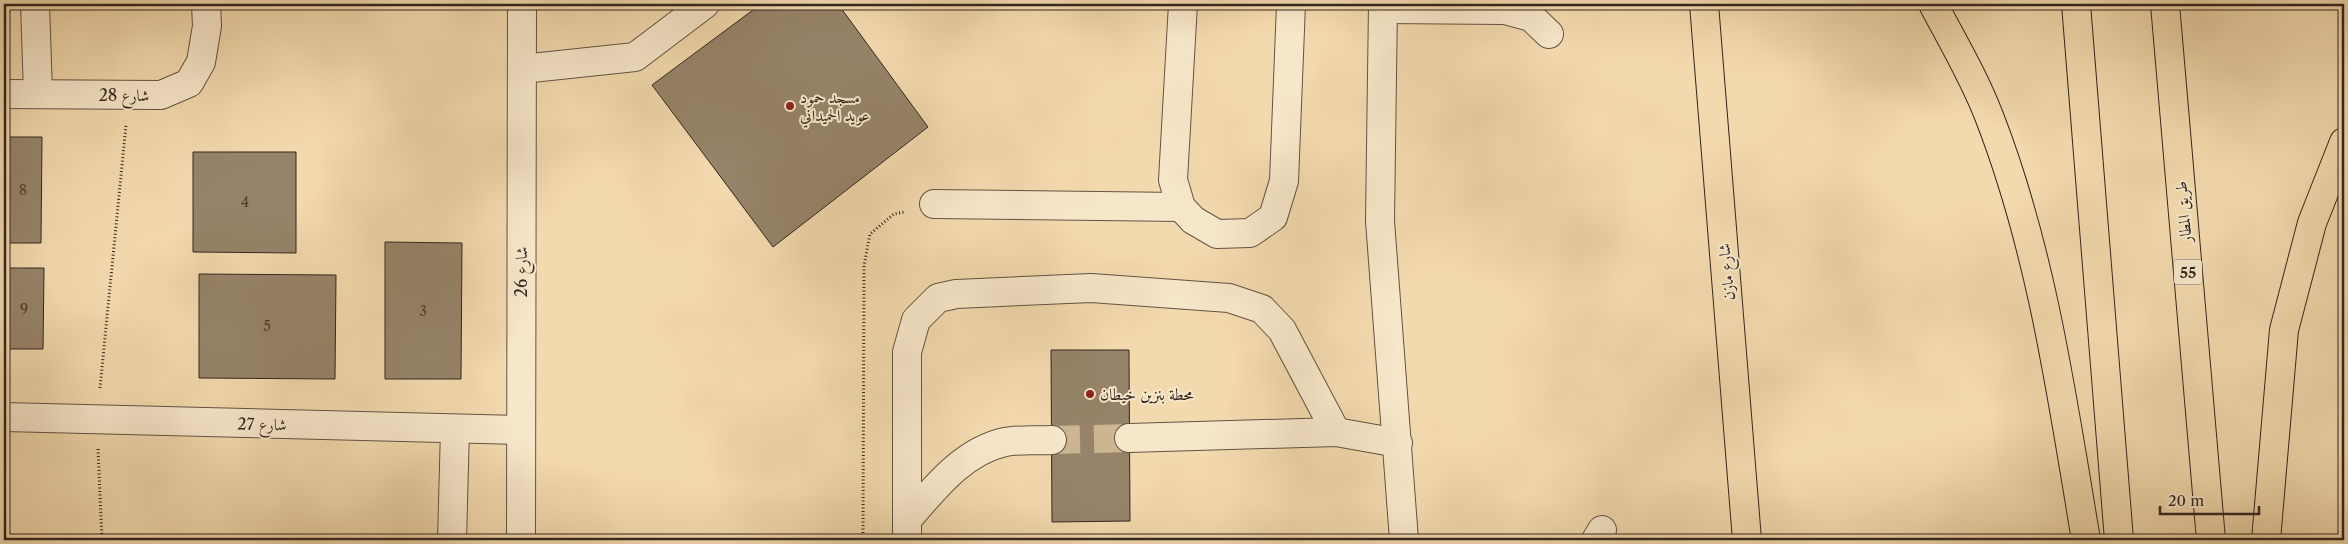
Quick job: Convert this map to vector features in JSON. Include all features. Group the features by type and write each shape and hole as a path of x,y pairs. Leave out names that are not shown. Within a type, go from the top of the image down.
{"main road":[{"name":"شارع مازن","path":"1704,4 1747,540"},
{"path":"1933,4 1989,114 2028,238 2052,335 2086,540"},
{"path":"2076,4 2119,540"},
{"name":"طريق المطار","path":"2165,4 2211,540"},
{"path":"2266,540 2284,330 2312,223 2344,142"}],"street":[{"path":"35,4 38,94"},
{"name":"شارع 28","path":"4,94 161,95 189,84 200,62 207,26 206,4"},
{"name":"شارع 26","path":"522,4 520,430 522,540"},
{"path":"522,69 635,57 704,4"},
{"path":"1182,4 1173,180 1180,207 1193,220 1217,234 1250,233 1273,217 1284,181 1291,4"},
{"path":"1404,540 1380,221 1383,6 1505,10 1542,18"},
{"path":"934,204 1180,207"},
{"path":"907,530 907,352 916,320 938,298 956,294 1091,288 1229,298 1262,309 1282,330 1336,432"},
{"name":"شارع 27","path":"4,418 520,430"},
{"path":"452,540 455,429"},
{"path":"1129,438 1336,432 1398,443"},
{"path":"907,530 943,478 981,451 1006,442 1052,440"}],"path":[{"path":"102,540 97,420 130,95"},
{"path":"863,540 864,266 870,234 894,214 934,204"}],"building":[{"name":"مسجد حمود عويد الحميداني","path":"761,4 838,4 928,127 773,247 652,85"},
{"path":"4,137 42,137 41,243 4,243"},
{"path":"193,152 296,152 296,253 193,252"},
{"path":"385,242 462,243 461,379 385,379"},
{"path":"4,268 44,268 43,349 4,349"},
{"path":"199,274 336,275 335,379 199,378"},
{"name":"محطة بنزين خيطان","path":"1051,350 1129,350 1130,521 1052,522"}],"tunnel":[{"path":"1052,440 1129,438"}],"place":[{"name":"مسجد حمود عويد الحميداني","path":"790,106"},
{"name":"محطة بنزين خيطان","path":"1090,394"}]}
